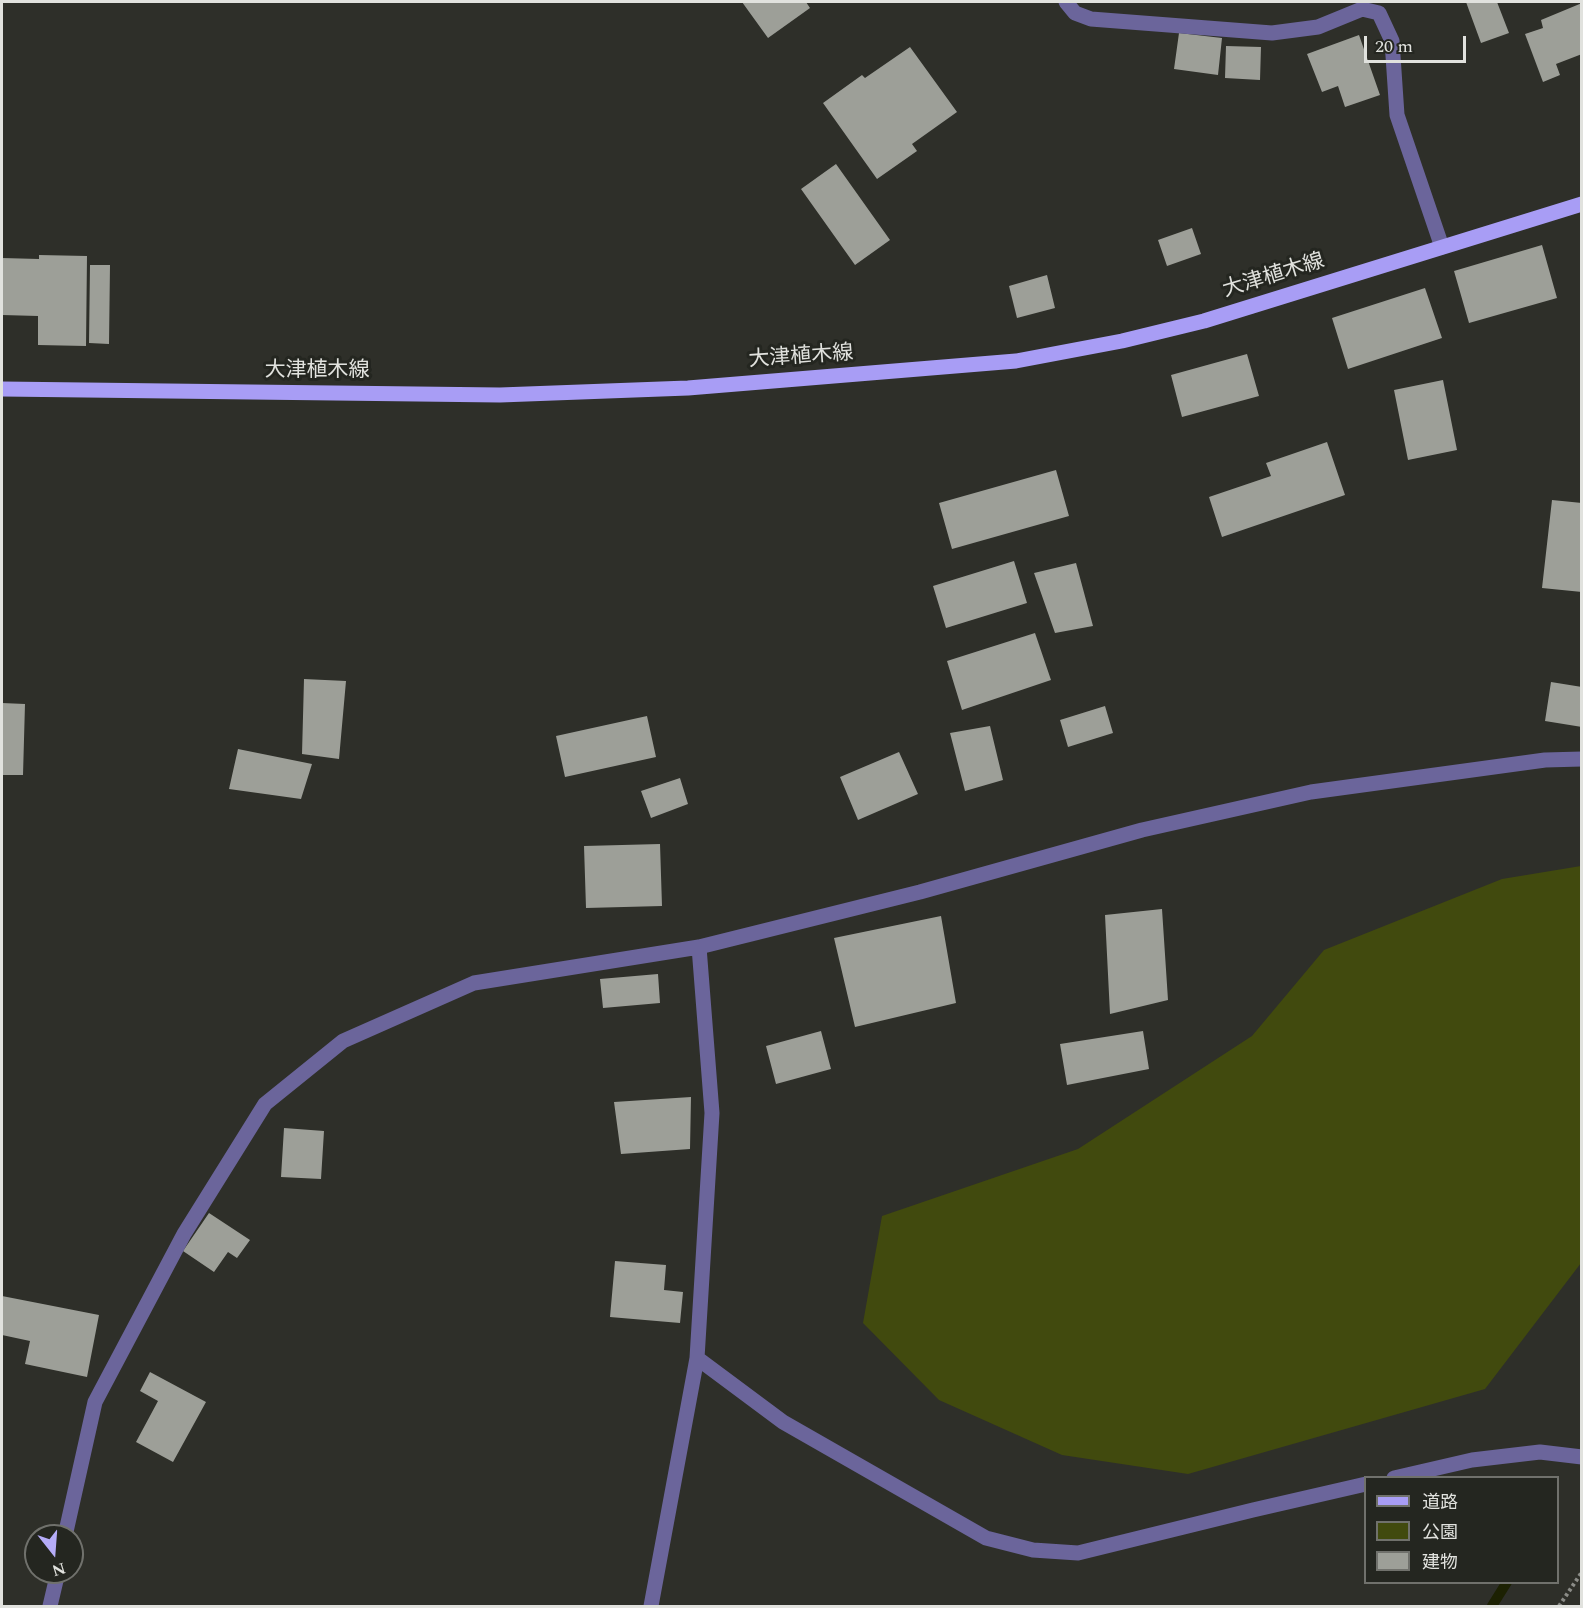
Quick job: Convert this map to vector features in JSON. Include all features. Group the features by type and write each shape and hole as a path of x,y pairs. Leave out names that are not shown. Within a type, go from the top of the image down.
{"main road":[{"name":"大津植木線","path":"2,389 501,395 688,388 1016,361 1122,341 1204,321 1581,204"}],"street":[{"path":"1066,2 1075,13 1091,19 1272,33 1318,27 1362,9 1379,13 1392,41 1397,115 1442,247"},
{"path":"68,1524 95,1402 184,1234 266,1104 343,1041 474,983 699,947 920,892 1142,830 1311,792 1545,760 1581,759"},
{"path":"651,1606 697,1358 712,1113 699,947"},
{"path":"697,1358 783,1422 986,1538 1033,1550 1078,1553 1364,1484"},
{"path":"1403,1476 1472,1460 1540,1452 1581,1457"},
{"path":"50,1606 55,1584"}],"path":[{"path":"1559,1606 1581,1572"}],"green space":[{"path":"1581,866 1581,1263 1485,1389 1188,1474 1062,1455 939,1400 863,1323 882,1216 1078,1149 1252,1036 1324,950 1502,879"}],"building":[{"path":"742,2 806,2 810,8 768,38"},
{"path":"1466,2 1497,2 1509,33 1481,43"},
{"path":"1582,3 1582,54 1556,64 1560,75 1543,82 1525,34 1543,28 1541,20"},
{"path":"1179,33 1222,38 1218,75 1174,69"},
{"path":"1359,35 1380,95 1345,107 1338,86 1322,92 1307,54"},
{"path":"1226,46 1261,47 1260,80 1225,78"},
{"path":"910,47 957,112 912,144 917,151 877,179 823,103 862,75 865,78"},
{"path":"836,164 890,240 855,265 801,189"},
{"path":"1192,228 1201,254 1167,266 1158,240"},
{"path":"1542,245 1557,298 1469,323 1454,271"},
{"path":"39,255 87,256 86,346 38,345 38,316 2,315 2,258 39,259"},
{"path":"90,265 110,265 109,344 89,343"},
{"path":"1047,275 1055,308 1017,318 1009,286"},
{"path":"1425,288 1442,338 1348,369 1332,318"},
{"path":"1247,354 1259,396 1182,417 1171,375"},
{"path":"1443,380 1457,450 1408,460 1394,390"},
{"path":"1327,442 1345,495 1222,537 1209,497 1271,476 1266,463"},
{"path":"1056,470 1069,516 952,549 939,503"},
{"path":"1552,500 1582,503 1582,592 1542,588"},
{"path":"1014,561 1027,603 946,628 933,586"},
{"path":"1076,563 1093,626 1055,633 1034,573"},
{"path":"1035,633 1051,680 962,710 947,661"},
{"path":"304,679 346,681 339,759 302,754"},
{"path":"1551,682 1582,687 1582,727 1545,721"},
{"path":"2,703 25,704 23,775 2,775"},
{"path":"1105,706 1113,733 1068,747 1060,720"},
{"path":"647,716 656,757 565,777 556,736"},
{"path":"990,726 1003,780 965,791 950,733"},
{"path":"238,749 312,764 301,799 229,789"},
{"path":"899,752 918,794 858,820 840,777"},
{"path":"680,778 688,804 651,818 641,791"},
{"path":"660,844 662,906 586,908 584,846"},
{"path":"1162,909 1168,1000 1110,1014 1105,915"},
{"path":"941,916 956,1003 855,1027 834,938"},
{"path":"658,974 660,1003 603,1008 600,979"},
{"path":"821,1031 831,1069 776,1084 766,1046"},
{"path":"1143,1031 1149,1069 1067,1085 1060,1044"},
{"path":"691,1097 690,1149 621,1154 614,1102"},
{"path":"284,1128 324,1131 321,1179 281,1177"},
{"path":"209,1213 250,1240 237,1258 228,1252 214,1272 183,1251"},
{"path":"615,1261 666,1265 664,1290 683,1292 680,1323 610,1317"},
{"path":"2,1296 99,1315 87,1377 25,1364 30,1341 2,1335"},
{"path":"150,1372 206,1402 173,1462 136,1442 158,1401 140,1391"}],"waterway":[{"path":"1492,1606 1506,1584"}]}
